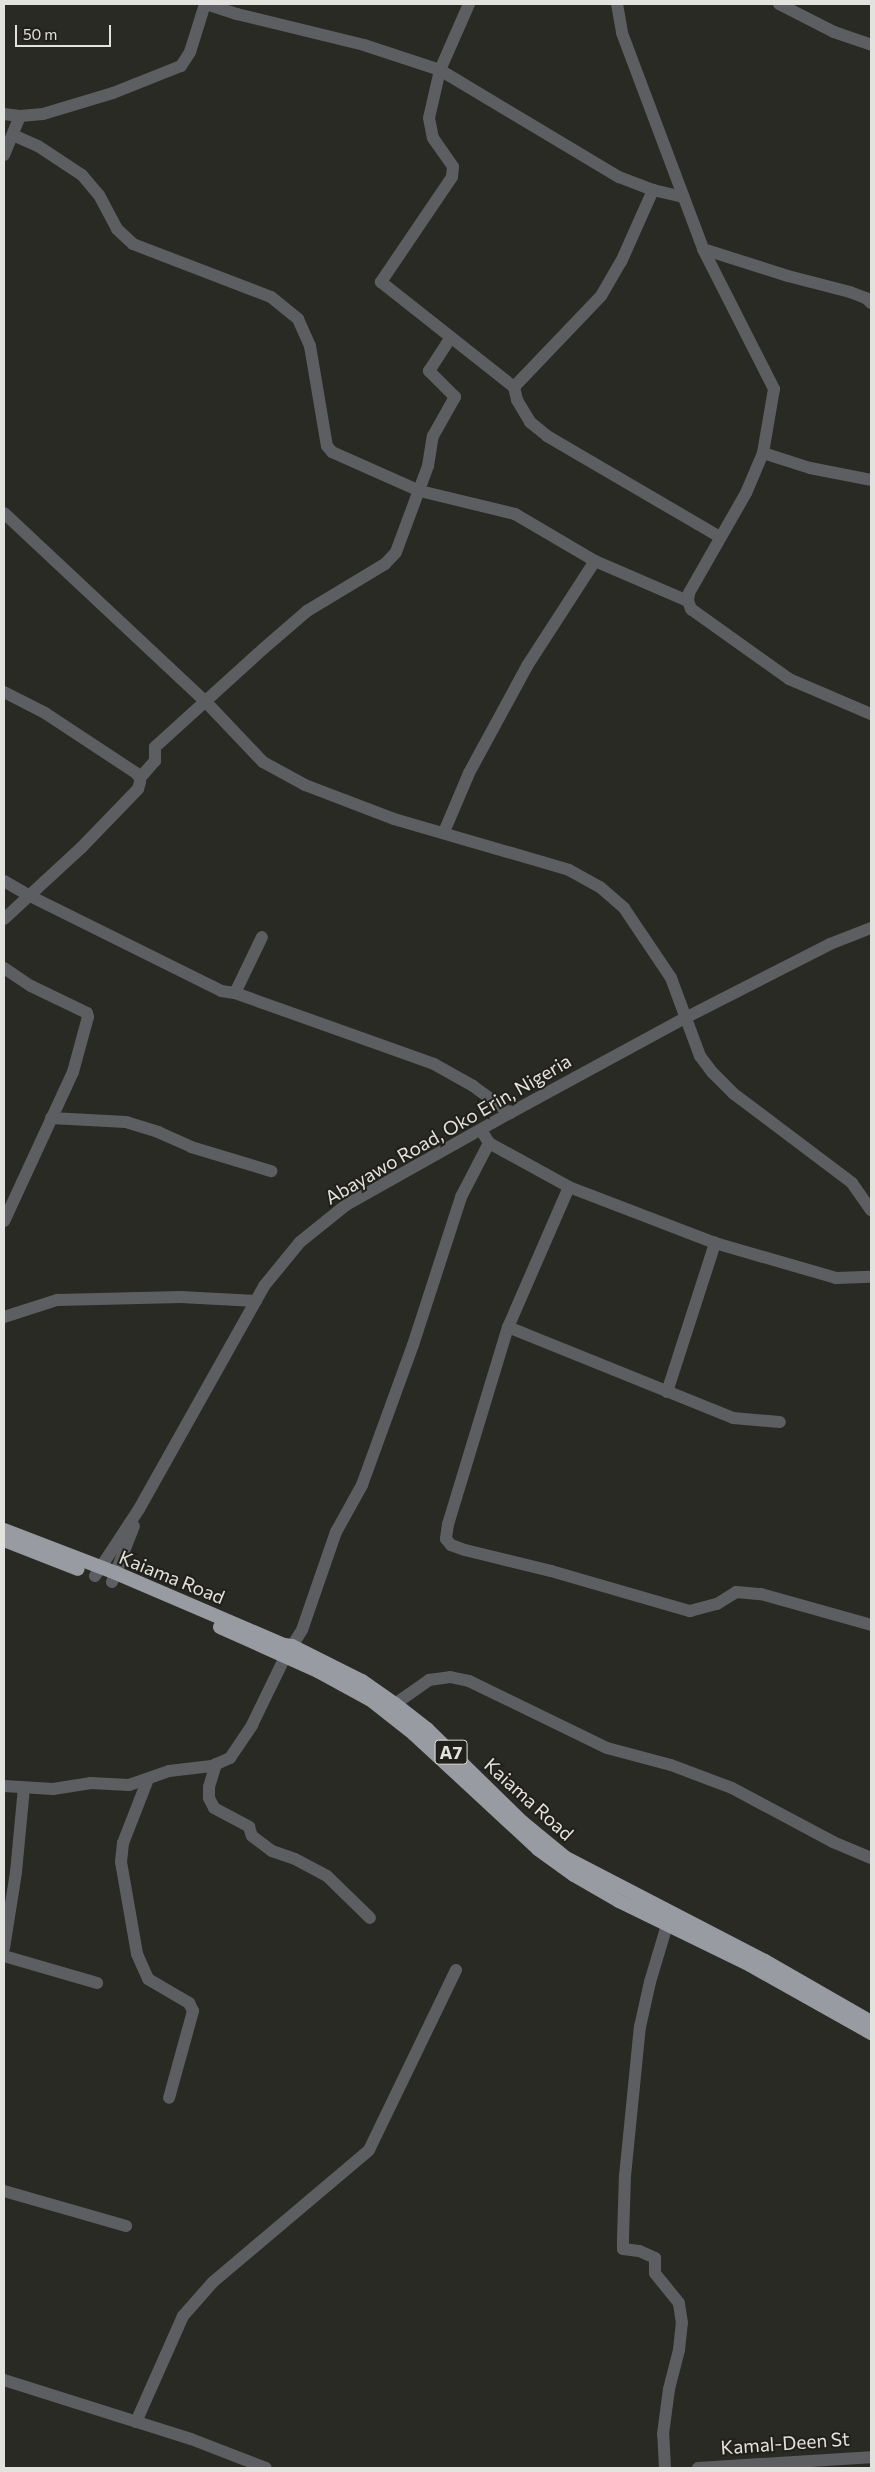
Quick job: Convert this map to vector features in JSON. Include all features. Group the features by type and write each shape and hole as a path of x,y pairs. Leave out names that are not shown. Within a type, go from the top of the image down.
{"highway":[{"name":"Kaiama Road","path":"4,1530 98,1572"},
{"name":"Kaiama Road","path":"4,1540 114,1578 223,1628 289,1651 362,1681 395,1704 440,1742 522,1822 566,1858 765,1961 871,2022"},
{"name":"Kaiama Road","path":"289,1651 371,1700 414,1734 497,1813 556,1864 592,1887 750,1966 871,2033"}],"street":[{"path":"4,114 20,116 43,114 114,93 143,79 164,74 181,66 190,52 205,4 237,14 364,45 440,70 619,177 653,190 683,198"},
{"path":"469,4 440,70 432,101 430,129 433,138 453,167 452,177 381,282 514,387 516,400 530,422 547,436 720,537"},
{"path":"617,4 622,34 683,198 704,249 774,390 763,453 746,492 689,593 688,601 691,609 789,680 871,714"},
{"path":"779,4 834,32 871,44"},
{"path":"4,155 20,116"},
{"path":"13,135 38,146 82,174 99,195 118,229 133,244 272,297 298,319 310,346 328,446 332,452 420,491 515,514 595,561 688,601"},
{"path":"514,387 601,296 621,262 653,190"},
{"path":"704,249 788,276 850,292 866,298 871,303"},
{"path":"4,919 82,848 138,789 140,778 155,761 155,747 307,611 385,564 399,547 428,466 433,436 455,397 429,371 451,337"},
{"path":"763,453 810,468 871,480"},
{"path":"4,513 206,702 262,762 306,785 394,819 444,832 569,870 600,887 624,908 671,978 700,1056 713,1073 734,1094 852,1183 871,1210"},
{"path":"444,832 469,773 527,666 595,561"},
{"path":"4,692 45,713 140,778"},
{"path":"4,881 30,896 221,991 235,993 434,1064 473,1086 510,1114"},
{"name":"Abayawo Road, Oko Erin, Nigeria","path":"139,1509 202,1393 264,1286 300,1242 346,1205 687,1017 830,944 871,928"},
{"path":"235,993 262,937"},
{"path":"4,968 31,986 87,1013 88,1017 73,1072 4,1221"},
{"path":"51,1118 126,1122 158,1132 191,1147 272,1171"},
{"path":"481,1130 490,1143 569,1187 715,1243 836,1278 871,1277"},
{"path":"4,1786 53,1788 90,1783 129,1785 169,1771 216,1764 230,1758 238,1749 252,1726 289,1651 302,1630 336,1532 362,1485 413,1345 461,1197 490,1143"},
{"path":"569,1187 508,1327 448,1524 446,1538 451,1545 551,1571 690,1611 718,1604 736,1592 745,1592 761,1594 871,1625"},
{"path":"667,1392 715,1243"},
{"path":"4,1318 57,1300 181,1297 256,1301"},
{"path":"508,1327 733,1418 780,1422"},
{"path":"98,1572 139,1509"},
{"path":"114,1578 139,1509"},
{"path":"395,1704 429,1680 450,1677 469,1681 607,1748 671,1765 732,1788 833,1842 871,1858"},
{"path":"216,1764 209,1788 209,1798 214,1808 250,1827 252,1836 272,1851 295,1859 327,1876 370,1918"},
{"path":"148,1779 123,1843 121,1862 137,1954 148,1979 189,2003 193,2011 169,2098"},
{"path":"4,1948 16,1872 24,1787"},
{"path":"665,2468 663,2434 668,2398 679,2350 682,2323 679,2303 655,2273 655,2258 623,2249 623,2228 625,2176 640,2027 650,1982 667,1925"},
{"path":"4,1956 97,1983"},
{"path":"136,2422 183,2316 213,2282 369,2150 456,1970"},
{"path":"4,2191 126,2226"},
{"path":"4,2380 191,2439 266,2468"},
{"name":"Kamal-Deen St","path":"698,2468 871,2457"}]}
